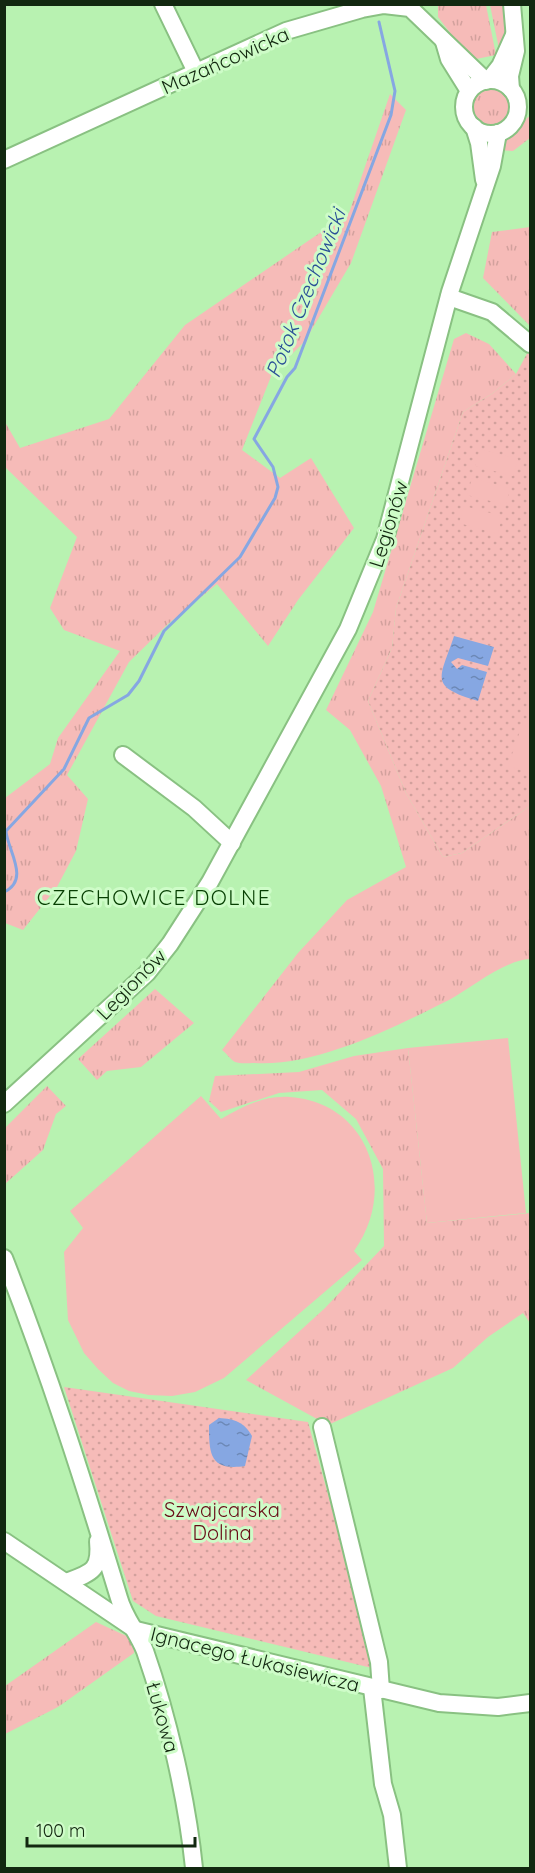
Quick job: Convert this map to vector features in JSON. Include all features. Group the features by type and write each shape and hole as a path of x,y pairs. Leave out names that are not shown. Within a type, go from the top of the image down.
{"street":[{"path":"163,4 196,72"},
{"path":"512,4 516,51 510,76 519,95 523,115 498,132 482,132 468,120 464,107 469,91 488,80 500,66 514,34"},
{"name":"Mazańcowicka","path":"4,160 286,31 332,16 384,5 410,8 488,80"},
{"name":"Mazańcowicka","path":"444,41 449,59 469,91"},
{"path":"488,80 497,81 519,95"},
{"name":"Legionów","path":"474,127 479,143 484,181"},
{"name":"Legionów","path":"4,1104 147,973 187,920 232,843 348,629 374,571 393,511 449,297 484,181 492,166 498,132"},
{"path":"449,297 492,312 531,344"},
{"path":"123,756 194,808 232,843"},
{"name":"Łukowa","path":"4,1258 36,1338 94,1513 123,1610 136,1630 145,1652 179,1775 194,1869"},
{"path":"322,1427 379,1662 377,1689 384,1784 392,1815 398,1869"},
{"name":"Łukowa","path":"88,1598 86,1585 99,1553 94,1513"},
{"name":"Ignacego Łukasiewicza","path":"4,1541 136,1630 377,1689 469,1706 498,1707 531,1703"},
{"path":"88,1598 99,1594 112,1573"},
{"path":"66,1582 89,1574"}],"green space":[{"path":"438,5 486,5 496,55 471,60 438,17"},
{"path":"490,5 505,5 506,33 499,49"},
{"path":"491,88 505,94 511,108 505,122 491,128 477,122 471,108 477,94"},
{"path":"390,94 406,110 351,263 305,341 272,374 242,450 280,478 311,458 354,528 298,600 268,646 217,584 168,624 129,662 67,775 88,799 76,851 57,887 23,930 5,923 5,798 50,764 58,738 120,651 64,630 50,608 77,537 5,467 5,422 20,448 109,419 185,325 349,213"},
{"path":"530,116 530,138 513,151 497,150 503,142"},
{"path":"530,227 530,326 483,278 492,232"},
{"path":"466,333 489,344 516,374 493,393 463,412 396,608 392,648 368,701 406,793 443,857 462,853 530,806 530,959 499,969 449,1000 354,1044 303,1059 278,1063 235,1062 222,1050 298,953 347,900 406,867 381,786 350,730 326,710 373,612 454,339"},
{"path":"530,348 530,806 462,853 443,857 406,793 368,701 392,648 396,608 463,412 493,393 516,374"},
{"path":"480,449 518,459 513,476 475,466"},
{"path":"472,478 510,488 506,505 467,495"},
{"path":"464,506 502,516 498,534 459,523"},
{"path":"523,722 530,724 530,773 508,766"},
{"path":"155,989 194,1023 141,1067 107,1071 97,1080 78,1059"},
{"path":"508,1038 526,1213 427,1223 408,1048"},
{"path":"408,1048 427,1223 530,1213 530,1323 523,1313 488,1337 453,1368 328,1425 246,1380 325,1308 384,1246 383,1169 356,1119 322,1090 279,1093 221,1112 209,1101 215,1076 299,1072 354,1056"},
{"path":"47,1086 66,1106 56,1114 43,1150 5,1184 5,1128"},
{"path":"201,1096 221,1119 237,1110 271,1098 290,1097 318,1103 340,1115 357,1132 368,1153 374,1177 374,1202 367,1227 354,1251 362,1260 224,1378 195,1392 172,1396 129,1391 113,1383 84,1353 68,1320 64,1252 83,1228 70,1211"},
{"name":"Szwajcarska Dolina","path":"64,1387 308,1422 376,1669 156,1616 133,1601"},
{"path":"96,1622 133,1639 134,1653 58,1707 5,1734 5,1686"}],"water":[{"path":"454,636 494,647 488,666 458,658 451,662 457,669 462,665 487,672 478,701 451,691 442,679 442,672"},
{"path":"219,1418 238,1422 246,1427 252,1436 245,1466 225,1466 214,1459 211,1452 209,1425"}],"waterway":[{"name":"Potok Czechowicki","path":"4,892 12,887 17,872 6,831 64,769 89,718 128,695 139,681 164,631 240,557 275,498 278,487 273,467 254,439 287,377 295,368 391,115 395,91 379,22"}],"district":[{"name":"CZECHOWICE DOLNE","path":"154,897"}]}
